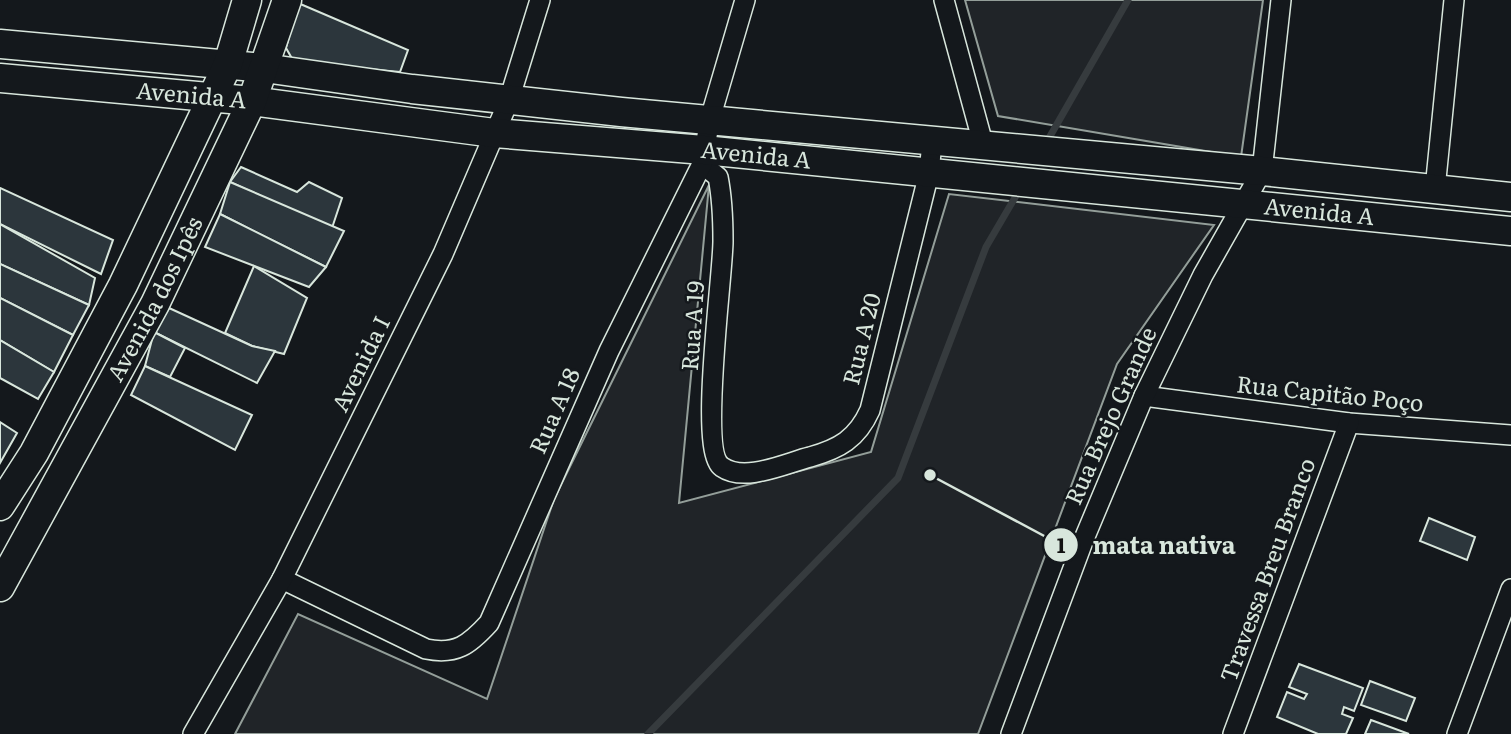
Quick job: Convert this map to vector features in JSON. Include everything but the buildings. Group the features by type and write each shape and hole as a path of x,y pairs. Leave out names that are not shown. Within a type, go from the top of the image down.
{"street":[{"name":"Avenida dos Ipês","path":"0,506 34,453 89,351 228,64 247,0"},
{"name":"Avenida dos Ipês","path":"0,587 155,304 252,101 287,0"},
{"name":"Avenida I","path":"193,734 282,579 443,254 509,100 540,0"},
{"name":"Rua A 18","path":"282,579 426,649 444,653 461,650 489,623 609,351 703,157 710,119 745,0"},
{"path":"944,0 984,147"},
{"path":"1262,171 1280,0"},
{"path":"1435,189 1454,0"},
{"name":"Avenida A","path":"0,44 228,64 509,100 1511,197"},
{"name":"Avenida A","path":"0,78 252,101 703,157 1008,180 1511,231"},
{"name":"Rua A 20","path":"750,473 837,449 862,426 870,410 929,173 932,142"},
{"name":"Rua A 19","path":"703,157 718,177 723,241 710,421 712,452 720,467 734,473 750,473"},
{"name":"Rua Brejo Grande","path":"1011,734 1084,539 1144,396 1203,275 1262,171"},
{"name":"Rua Capitão Poço","path":"1144,396 1349,424 1511,435"},
{"name":"Travessa Breu Branco","path":"1233,734 1349,424"},
{"path":"1457,734 1511,589"}],"shaded area":[{"path":"965,0 1263,0 1241,157 998,116"},
{"path":"709,185 679,503 871,452 949,194 1214,225 1117,364 978,734 235,734 298,614 487,699 554,499"}],"waterway":[{"path":"1045,145 1128,0"},
{"path":"648,734 898,478 986,247 1020,189"}],"place":[{"name":"mata nativa","path":"930,475"}]}
